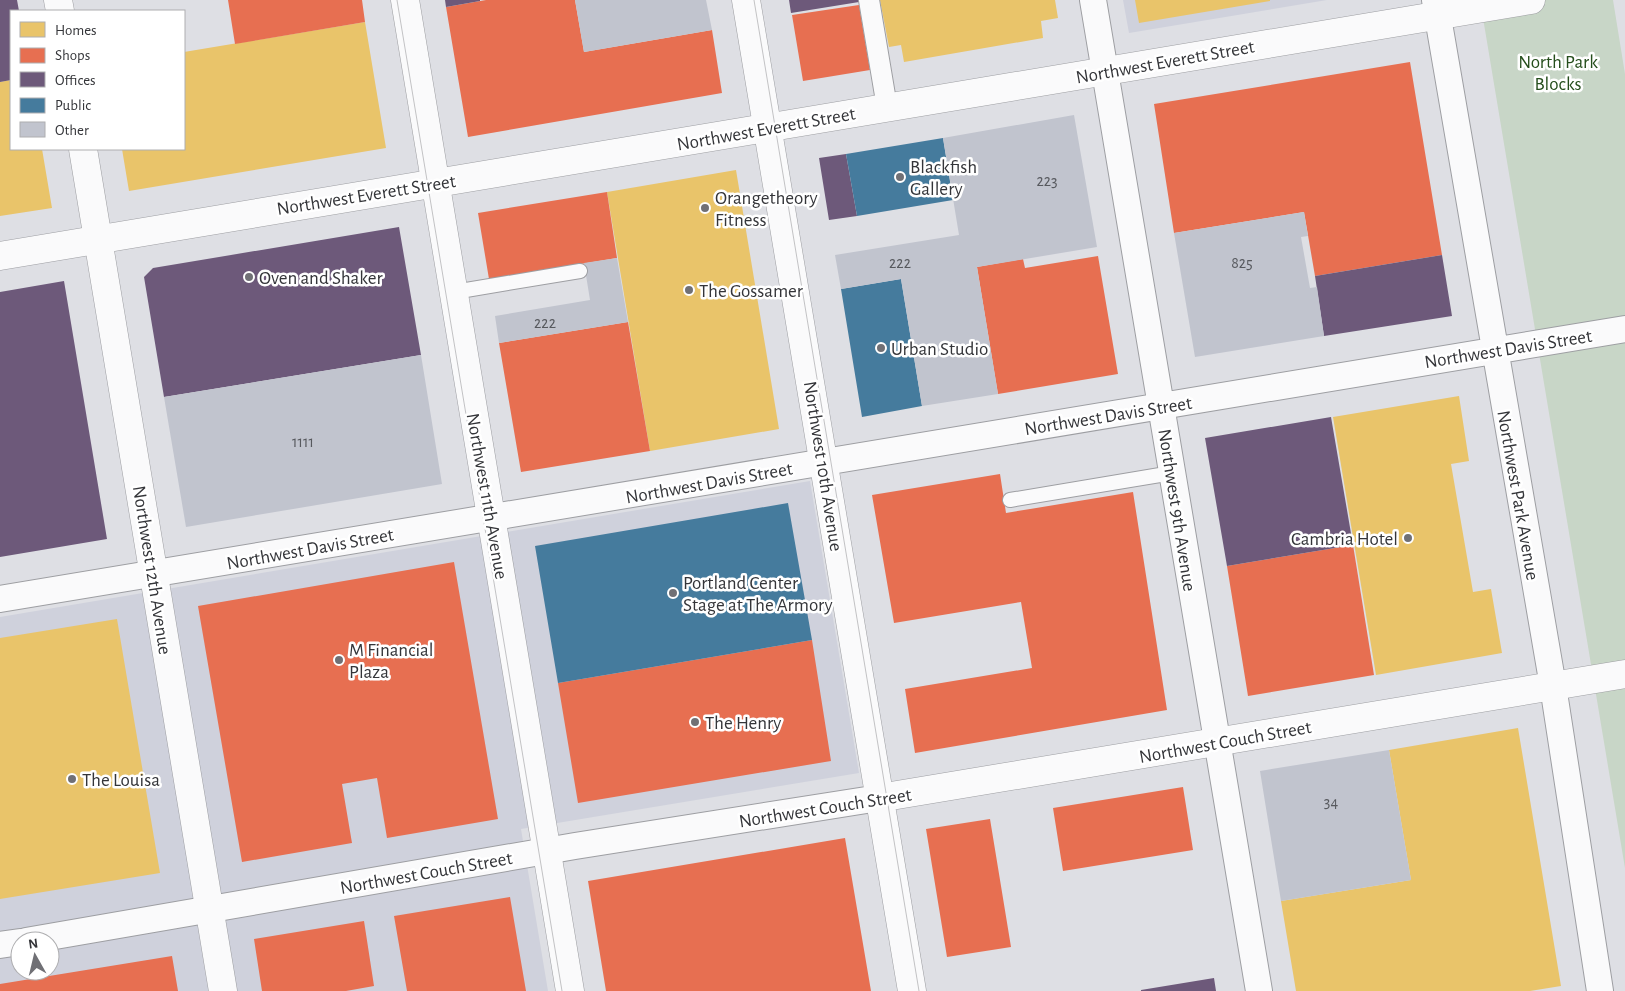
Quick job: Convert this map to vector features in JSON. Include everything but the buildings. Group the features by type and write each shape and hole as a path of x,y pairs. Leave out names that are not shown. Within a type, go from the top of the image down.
{"street":[{"name":"Northwest 11th Avenue","path":"405,0 570,991"},
{"name":"Northwest 10th Avenue","path":"746,0 912,991"},
{"path":"869,0 887,107"},
{"name":"Northwest 9th Avenue","path":"1092,0 1259,991"},
{"name":"Northwest Everett Street","path":"0,256 1105,71 1437,8 1531,0"},
{"name":"Northwest Park Avenue","path":"1437,8 1552,686 1600,991"},
{"name":"Northwest 12th Avenue","path":"83,150 224,991"},
{"name":"Northwest Davis Street","path":"0,599 1625,329"},
{"name":"Northwest Couch Street","path":"60,935 547,851 1625,674"}],"lane":[{"path":"454,292 580,271"},
{"path":"1010,500 1172,473"}],"shaded area":[{"path":"1123,0 1327,0 1129,33"},
{"path":"810,481 859,773 521,829 548,991 0,991 0,617"}],"green space":[{"name":"North Park Blocks","path":"1480,0 1613,0 1625,74 1625,868"}],"tram line":[{"path":"397,0 562,991"},
{"path":"754,0 919,991"}],"place":[{"name":"Blackfish Gallery","path":"900,177"},
{"name":"Orangetheory Fitness","path":"705,208"},
{"name":"Oven and Shaker","path":"249,277"},
{"name":"The Gossamer","path":"689,290"},
{"name":"Urban Studio","path":"881,348"},
{"name":"Cambria Hotel","path":"1408,538"},
{"name":"Portland Center Stage at The Armory","path":"673,593"},
{"name":"M Financial Plaza","path":"339,660"},
{"name":"The Henry","path":"695,722"},
{"name":"The Louisa","path":"72,779"}]}
